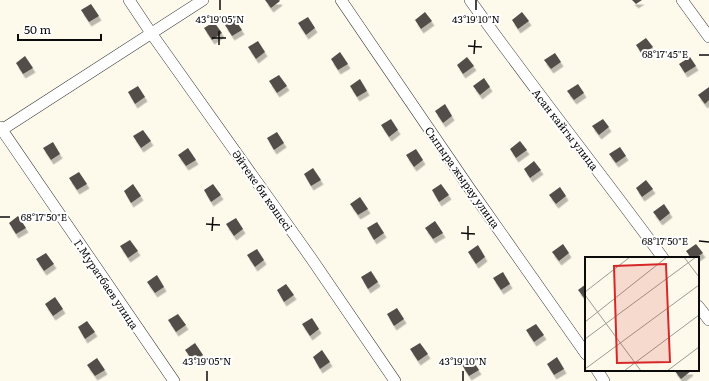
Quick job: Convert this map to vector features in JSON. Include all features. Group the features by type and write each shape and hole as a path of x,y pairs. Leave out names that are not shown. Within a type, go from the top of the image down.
{"street":[{"name":"Әйтеке би көшесі","path":"129,0 290,228 395,381"},
{"path":"1,129 203,0"},
{"name":"Сыпыра жырау улица","path":"341,0 470,189 585,353"},
{"name":"Асан кайгы улица","path":"470,0 661,257"},
{"path":"682,0 709,37"},
{"name":"Г.Муратбаев улица","path":"1,129 174,381"},
{"path":"699,307 709,320"},
{"path":"598,371 604,381"}],"building":[{"path":"265,0 279,0 280,1 271,8"},
{"path":"632,0 642,0 636,4"},
{"path":"91,4 99,16 89,22 81,10"},
{"path":"425,12 432,21 421,29 415,20"},
{"path":"522,12 529,21 518,29 512,20"},
{"path":"308,17 315,28 306,35 298,23"},
{"path":"234,18 242,30 232,36 225,25"},
{"path":"214,22 222,33 212,40 204,28"},
{"path":"646,38 653,47 642,54 636,45"},
{"path":"258,41 265,52 256,59 248,47"},
{"path":"340,52 348,64 338,70 331,59"},
{"path":"555,53 561,62 551,69 544,60"},
{"path":"25,56 33,68 23,74 16,63"},
{"path":"467,57 474,66 463,74 457,65"},
{"path":"690,57 696,66 685,73 679,64"},
{"path":"279,75 287,86 277,93 269,81"},
{"path":"484,78 490,87 480,95 473,86"},
{"path":"360,79 367,91 357,97 350,86"},
{"path":"578,84 584,93 574,100 567,91"},
{"path":"138,86 145,97 135,104 128,92"},
{"path":"709,87 709,100 705,104 698,95"},
{"path":"445,104 452,116 443,123 435,111"},
{"path":"391,119 398,130 389,137 381,125"},
{"path":"603,119 609,127 599,135 592,126"},
{"path":"143,130 151,141 141,148 133,136"},
{"path":"277,132 284,143 274,150 267,138"},
{"path":"520,141 527,150 516,158 510,149"},
{"path":"53,142 60,154 51,160 43,148"},
{"path":"620,147 626,156 616,163 609,154"},
{"path":"188,148 196,160 186,166 178,155"},
{"path":"416,149 423,160 414,167 406,155"},
{"path":"534,161 541,170 530,178 524,169"},
{"path":"313,168 321,180 311,186 304,174"},
{"path":"79,172 87,184 77,190 69,178"},
{"path":"646,180 653,189 642,197 636,188"},
{"path":"133,184 141,196 131,203 124,191"},
{"path":"213,184 221,195 211,202 204,190"},
{"path":"441,184 449,195 439,202 432,190"},
{"path":"560,187 566,196 556,204 549,195"},
{"path":"360,197 368,209 358,215 350,204"},
{"path":"664,204 670,213 660,221 653,212"},
{"path":"18,216 26,228 16,234 9,223"},
{"path":"236,218 243,229 234,236 226,224"},
{"path":"435,221 443,233 433,239 425,228"},
{"path":"377,222 384,233 374,240 367,228"},
{"path":"130,240 138,251 128,258 120,246"},
{"path":"563,244 569,253 559,261 552,252"},
{"path":"696,244 703,253 697,257 690,257 686,251"},
{"path":"478,245 485,257 476,264 468,252"},
{"path":"257,249 264,260 255,267 247,255"},
{"path":"46,253 54,264 44,271 36,259"},
{"path":"371,271 378,282 368,289 361,277"},
{"path":"503,272 510,284 501,290 493,278"},
{"path":"157,275 164,287 155,293 147,282"},
{"path":"286,284 294,295 284,302 277,290"},
{"path":"585,285 585,299 578,290"},
{"path":"55,297 63,309 53,316 45,304"},
{"path":"397,308 404,319 394,326 387,314"},
{"path":"178,314 186,325 176,332 168,320"},
{"path":"312,318 319,329 310,336 302,324"},
{"path":"87,321 95,332 85,339 78,327"},
{"path":"536,324 544,335 534,342 526,330"},
{"path":"195,343 203,355 193,361 185,350"},
{"path":"420,343 428,354 418,361 410,349"},
{"path":"322,350 330,362 320,369 313,357"},
{"path":"557,357 564,369 554,375 547,364"},
{"path":"97,358 105,370 95,376 87,365"},
{"path":"471,358 479,370 469,376 462,365"},
{"path":"675,371 691,371 681,379"}]}
